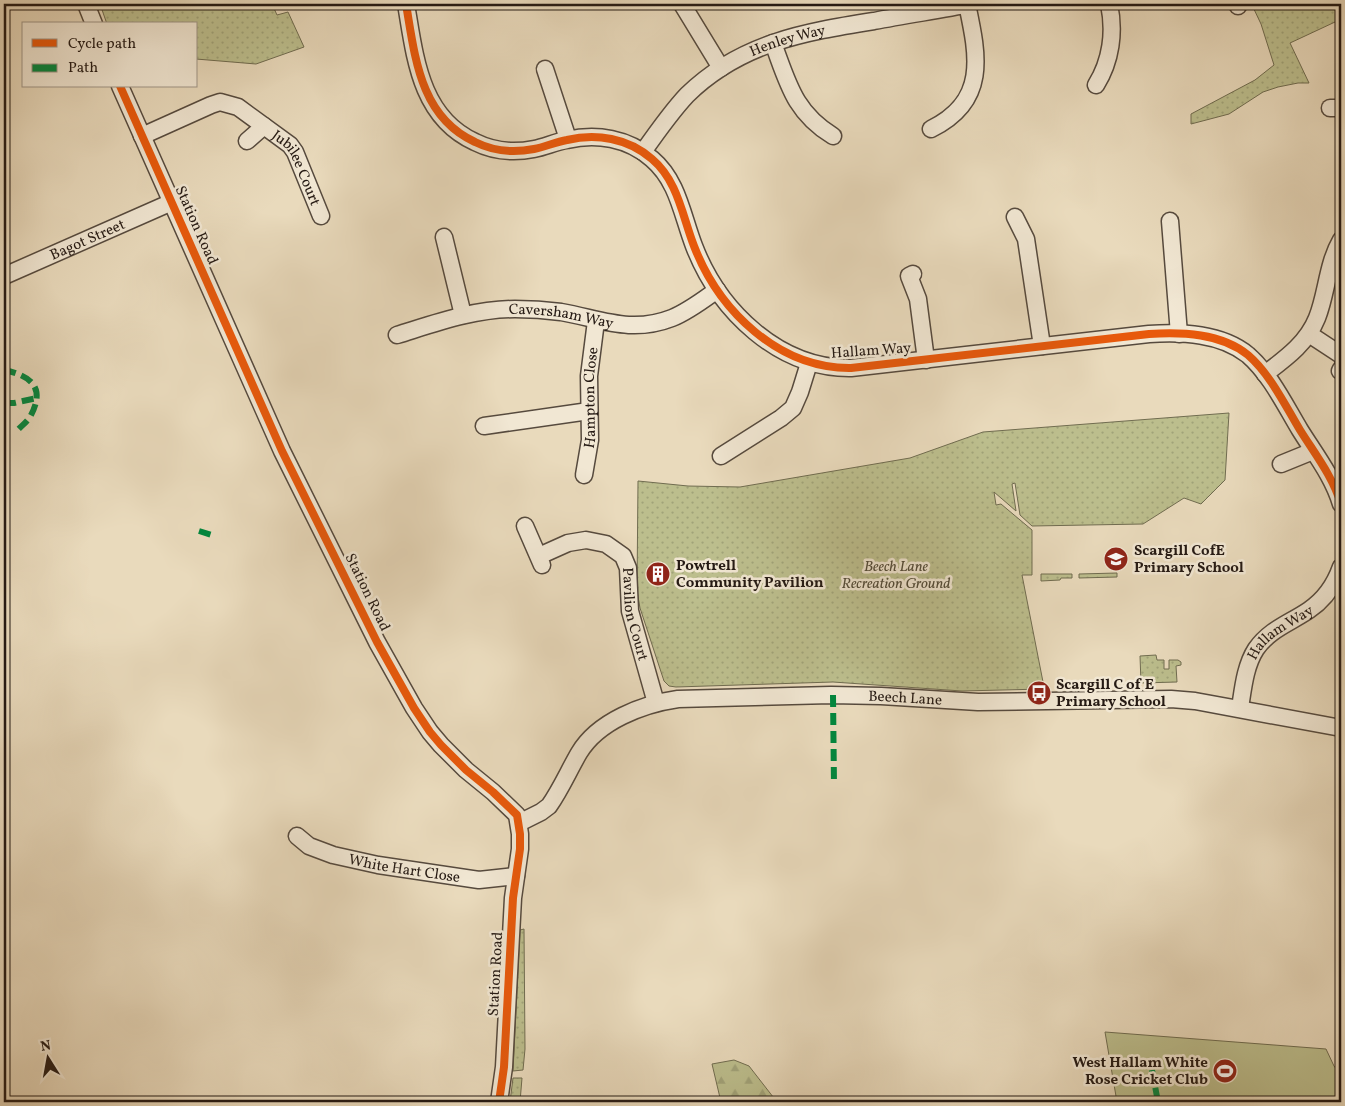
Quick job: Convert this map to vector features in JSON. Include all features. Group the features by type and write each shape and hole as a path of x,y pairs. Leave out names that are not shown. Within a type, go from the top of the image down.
{"street":[{"path":"86,4 93,22"},
{"name":"Hallam Way","path":"406,4 418,67 426,93 437,112 454,130 486,148 500,150 532,149 568,139 589,137 614,139 643,152 659,166 672,185 698,256 718,290 737,314 763,338 787,354 809,363 836,368 852,368 1148,334 1204,336 1228,344 1248,356 1265,374 1314,451 1341,504"},
{"path":"682,4 721,68"},
{"path":"940,129 963,103 975,78 976,53 969,4"},
{"name":"Henley Way","path":"643,152 658,130 687,95 735,59 804,32 896,10 969,4"},
{"path":"1104,78 1111,40 1112,22 1109,4"},
{"path":"773,43 796,101 823,134"},
{"path":"545,69 568,139"},
{"name":"Station Road","path":"121,88 282,451 377,642 414,708 441,745 466,770 514,810 519,823 520,849 509,960 504,1067 499,1102"},
{"name":"Jubilee Court","path":"142,136 212,104 220,102 238,107 290,144 321,216"},
{"name":"Jubilee Court","path":"247,141 264,126"},
{"name":"Bagot Street","path":"4,276 172,202"},
{"path":"1015,217 1032,237 1042,346"},
{"path":"1170,221 1165,243 1179,334"},
{"path":"444,237 463,314"},
{"path":"1265,374 1287,358 1308,334 1318,316 1332,261 1341,240"},
{"path":"913,274 909,276 918,299 926,360"},
{"name":"Caversham Way","path":"397,335 463,314 502,309 561,312 616,325 636,326 664,321 691,308 718,290"},
{"name":"Hampton Close","path":"584,475 590,440 588,376 596,321"},
{"path":"1308,334 1341,365"},
{"path":"721,456 781,418 793,408 809,363"},
{"path":"484,426 589,411"},
{"path":"1281,464 1314,451"},
{"name":"Pavilion Court","path":"525,526 541,561 568,543 586,540 606,544 622,556 628,568 628,599 631,617 642,647 648,678 656,703"},
{"name":"Hallam Way","path":"1240,708 1248,668 1252,656 1259,645 1278,627 1302,614 1318,602 1331,587 1341,567"},
{"name":"Beech Lane","path":"519,823 549,806 558,794 580,752 591,738 620,717 636,709 678,698 831,695 978,702 1158,698 1195,701 1240,708 1341,728"},
{"name":"White Hart Close","path":"296,836 305,844 333,855 378,865 479,880 516,876"}],"green space":[{"path":"98,4 272,4 277,15 288,12 304,47 256,64 198,59 198,22 106,22"},
{"path":"1341,4 1341,32 1335,22 1290,43 1309,83 1298,83 1263,92 1229,114 1191,124 1191,114 1255,80 1274,65 1261,24 1252,5"},
{"name":"Beech Lane Recreation Ground","path":"1229,413 1225,480 1201,504 1184,498 1143,524 1032,526 1020,515 1015,483 1012,484 1016,511 994,492 996,505 1001,504 1032,530 1032,575 1022,575 1043,689 962,691 833,682 676,687 669,686 664,681 640,608 637,591 638,481 688,486 740,487 910,458 983,432"},
{"path":"1117,573 1117,577 1079,578 1079,574"},
{"path":"1041,574 1072,574 1072,578 1041,581"},
{"path":"1156,655 1157,660 1164,660 1164,669 1169,669 1169,660 1181,662 1181,665 1176,666 1177,682 1141,683 1140,656"},
{"path":"524,929 525,1049 523,1070 513,1071 520,930"},
{"name":"West Hallam White Rose Cricket Club","path":"1105,1032 1326,1049 1334,1066 1341,1075 1341,1102 1117,1102"},
{"path":"734,1060 749,1066 777,1102 721,1102 712,1064"},
{"path":"513,1078 522,1078 520,1102 510,1102"}],"marked path":[{"path":"4,370 29,380 34,385 36,391 35,407 27,421 16,432"},
{"path":"4,403 37,398"},
{"path":"199,531 215,536"},
{"path":"833,695 834,785"},
{"path":"1152,1070 1158,1102"}],"cycle path":[{"path":"406,4 417,64 423,84 431,101 442,117 457,131 482,145 511,151 538,148 578,138 600,137 622,142 643,152 661,168 674,188 694,246 705,270 719,293 755,332 776,347 800,358 825,366 851,368 1149,334 1175,333 1214,338 1226,342 1248,355 1263,371 1277,390 1323,466 1338,494 1341,504"},
{"path":"121,88 282,451 377,642 414,708 430,732 466,770 517,815 520,849 513,898 504,1067 499,1102"}],"place":[{"name":"Scargill CofE Primary School","path":"1116,559"},
{"name":"Powtrell Community Pavilion","path":"658,574"},
{"name":"Scargill C of E Primary School","path":"1039,693"},
{"name":"West Hallam White Rose Cricket Club","path":"1225,1071"}]}
